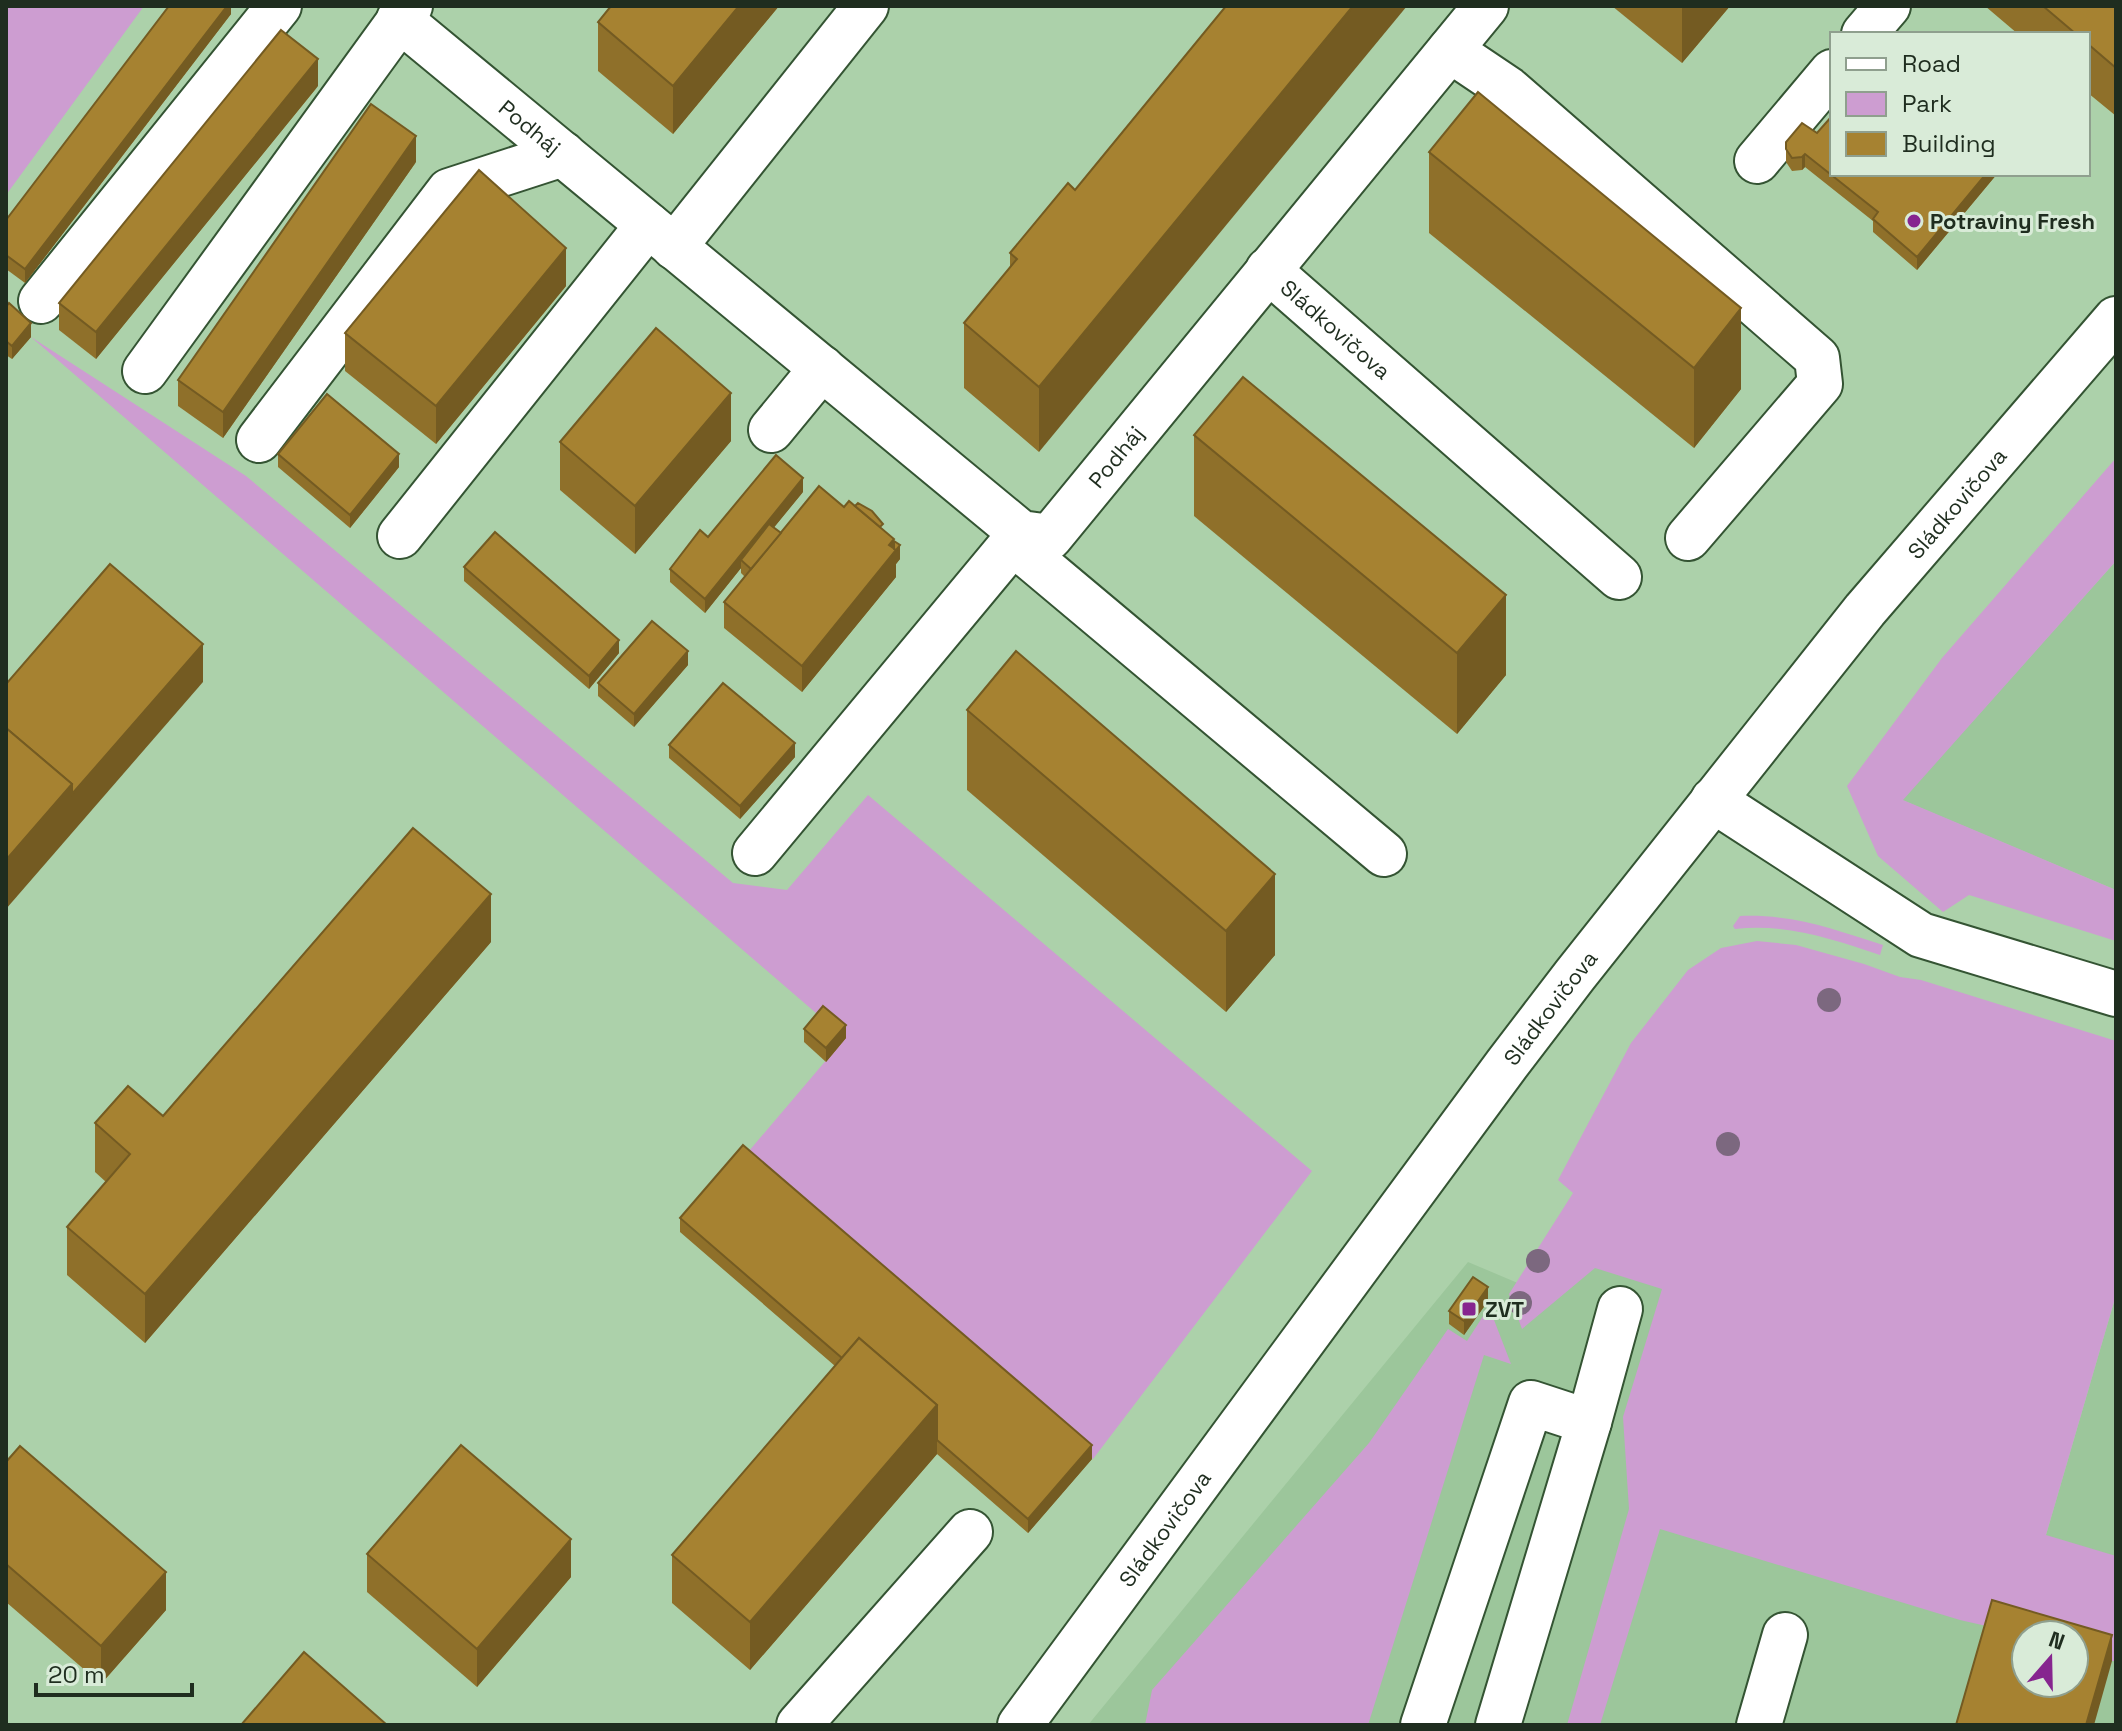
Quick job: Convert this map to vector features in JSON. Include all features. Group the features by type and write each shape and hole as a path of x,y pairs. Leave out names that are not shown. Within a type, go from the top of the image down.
{"street":[{"path":"41,301 279,6"},
{"path":"400,536 866,6"},
{"name":"Podháj","path":"404,12 563,154 822,368 1017,538 1050,537 1486,6"},
{"path":"1866,32 1888,6"},
{"path":"145,371 404,12"},
{"path":"1450,50 1508,89 1817,358 1820,384 1688,538"},
{"path":"1757,161 1830,74"},
{"path":"259,440 449,191 563,154"},
{"name":"Sládkovičova","path":"1268,270 1619,577"},
{"name":"Sládkovičova","path":"1020,1725 1507,1064 1865,610 2116,319"},
{"path":"771,430 822,368"},
{"path":"755,853 1017,538 1384,854"},
{"path":"1713,800 1921,935 2116,994"},
{"path":"1498,1725 1620,1309"},
{"path":"1423,1725 1531,1403 1589,1422"},
{"path":"799,1725 970,1532"},
{"path":"1759,1725 1785,1635"}],"shaded area":[{"path":"2116,561 2116,890 1902,800"},
{"name":"ZVT","path":"1592,1254 1679,1280 2046,1535 2116,1295 2116,1725 1088,1725 1468,1262 1544,1294"}],"green space":[{"path":"6,6 144,6 6,195"},
{"path":"31,337 246,476 733,883 787,890 868,795 1312,1171 1093,1459 743,1158 845,1038"},
{"path":"2116,458 2116,561 1903,800 2116,890 2116,941 1969,895 1943,912 1878,856 1847,786 1942,658"},
{"path":"1740,916 1796,920 1883,945 1880,955 1791,930 1735,929 1733,926"},
{"path":"1757,941 1796,945 2116,1041 2116,1295 2046,1535 2116,1556 2116,1661 2090,1646 2090,1619 2010,1619 2010,1631 1960,1620 1660,1529 1600,1725 1567,1725 1629,1509 1623,1417 1662,1289 1595,1268 1522,1329 1509,1294 1573,1193 1558,1180 1631,1043 1688,970 1721,948"},
{"path":"1489,1307 1511,1364 1484,1355 1368,1725 1145,1725 1152,1690 1369,1443 1448,1329 1467,1341"}],"building":[{"path":"169,6 227,6 25,269 6,255 6,220"},
{"path":"611,6 739,6 673,86 598,22"},
{"path":"1226,6 1353,6 1039,387 964,323 1017,259 1010,253 1068,183 1075,190"},
{"path":"2043,6 2116,6 2116,68 2090,46 2090,32 2074,32"},
{"path":"281,30 318,59 96,332 59,303"},
{"path":"1478,92 1741,308 1694,368 1429,152"},
{"path":"371,104 416,136 223,412 178,380"},
{"path":"1830,118 1830,174 1805,154 1792,158 1786,149 1786,142 1802,123 1817,133"},
{"path":"479,170 566,248 436,406 345,333"},
{"path":"1833,176 1984,176 1917,257 1873,219 1878,212"},
{"path":"9,303 31,323 12,346 6,341 6,307"},
{"path":"656,328 731,393 635,506 560,442"},
{"path":"1243,377 1506,595 1457,653 1194,435"},
{"path":"327,394 399,454 350,515 278,454"},
{"path":"776,455 803,478 705,599 670,569 700,530 708,537"},
{"path":"819,486 844,507 849,501 894,539 889,545 896,550 802,666 724,602"},
{"path":"858,503 872,511 883,524 880,527 855,506"},
{"path":"769,524 781,533 751,569 741,560"},
{"path":"495,532 619,640 589,676 464,567"},
{"path":"110,564 203,644 72,794 72,784 6,728 6,684"},
{"path":"652,621 688,651 634,714 598,683"},
{"path":"1016,651 1275,874 1226,931 967,710"},
{"path":"723,683 795,743 740,806 669,745"},
{"path":"6,728 72,784 6,860"},
{"path":"413,828 491,894 145,1294 67,1227 130,1154 95,1123 128,1086 163,1116"},
{"path":"823,1006 846,1025 826,1048 804,1029"},
{"path":"743,1145 1092,1445 1028,1519 937,1440 937,1405 859,1338 842,1358 680,1218"},
{"path":"1473,1277 1488,1287 1464,1321 1449,1311"},
{"path":"859,1338 937,1405 750,1622 672,1555"},
{"path":"461,1445 571,1539 477,1649 367,1554"},
{"path":"20,1446 166,1572 101,1646 6,1564 6,1462"},
{"path":"1992,1600 2057,1619 2010,1619 2010,1699 2090,1699 2090,1629 2112,1635 2086,1725 1956,1725"},
{"path":"304,1652 387,1725 241,1725"}],"place":[{"name":"Potraviny Fresh","path":"1914,221"},
{"name":"ZVT","path":"1469,1309"}]}
